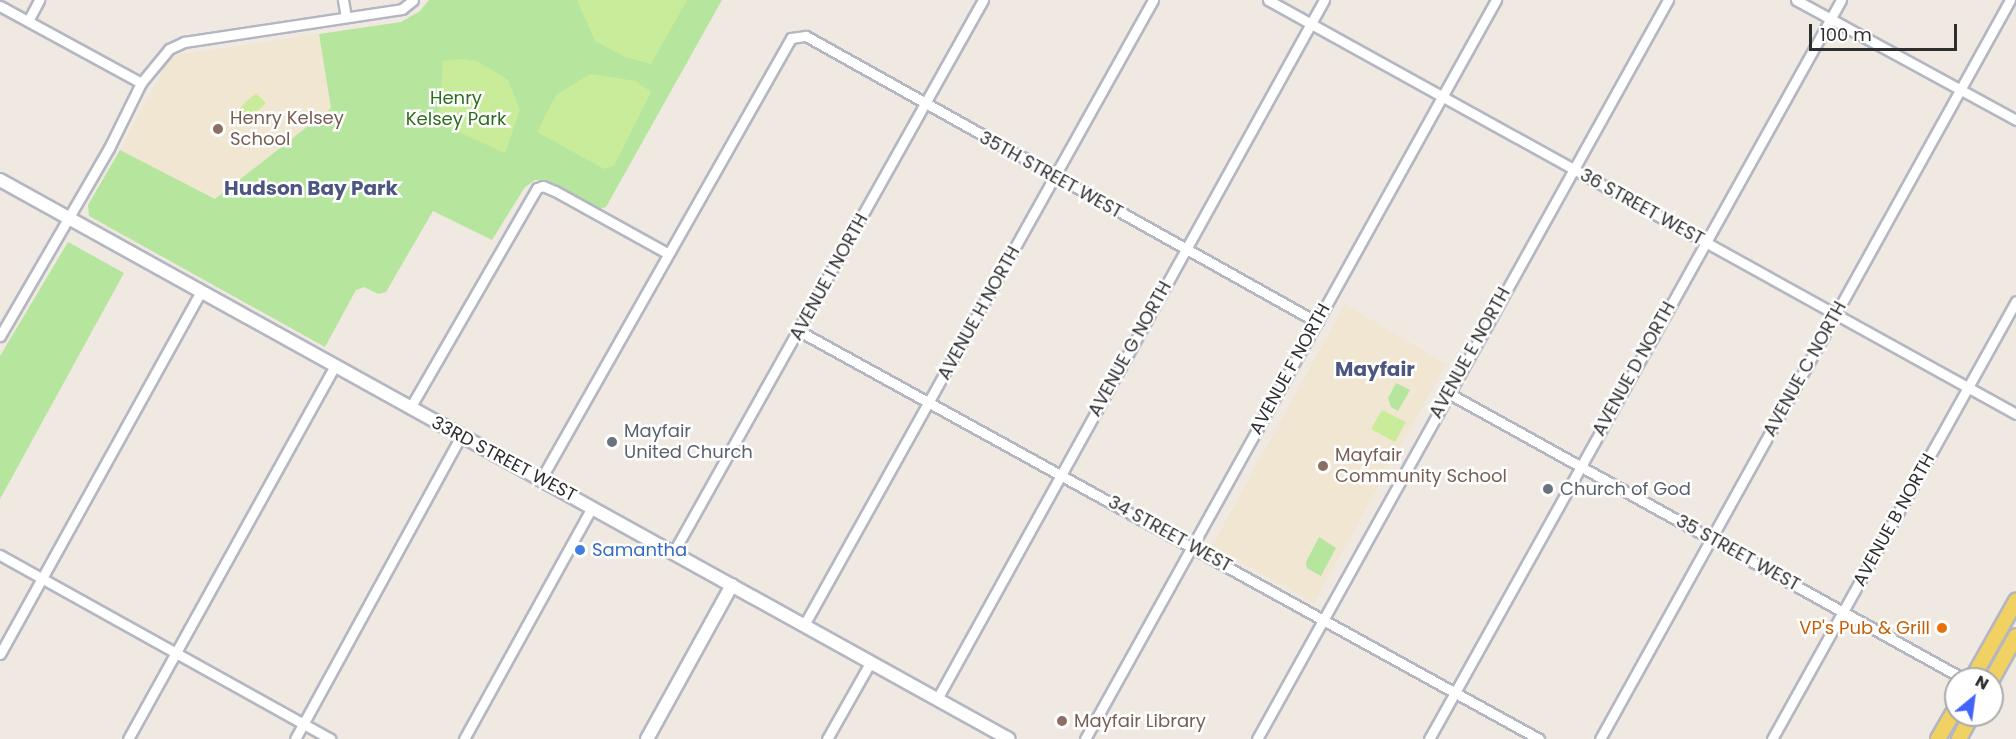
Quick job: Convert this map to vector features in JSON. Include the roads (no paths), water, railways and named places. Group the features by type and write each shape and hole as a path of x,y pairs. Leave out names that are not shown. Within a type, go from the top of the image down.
{"main road":[{"name":"33RD STREET WEST","path":"0,180 1005,738"},
{"path":"647,739 732,585"},
{"path":"1979,667 2016,601"},
{"path":"2011,657 2016,636"}],"street":[{"path":"28,21 39,0"},
{"path":"343,0 345,17"},
{"path":"0,336 68,219 141,83 162,55 184,42 402,9 413,0"},
{"name":"AVENUE I NORTH","path":"673,553 982,0"},
{"name":"AVENUE H NORTH","path":"804,625 1153,0"},
{"name":"36 STREET WEST","path":"1268,0 2016,414"},
{"name":"AVENUE G NORTH","path":"937,699 1060,473 1324,0"},
{"name":"AVENUE F NORTH","path":"1085,739 1496,0"},
{"name":"AVENUE E NORTH","path":"1257,739 1668,0"},
{"path":"1796,0 2016,120"},
{"name":"AVENUE D NORTH","path":"1429,739 1579,466 1841,0"},
{"name":"AVENUE C NORTH","path":"1600,739 2010,0"},
{"path":"0,6 141,83"},
{"name":"35TH STREET WEST","path":"668,253 785,43 806,36 1317,322"},
{"path":"410,408 537,188 543,186 555,191 668,253 542,479"},
{"path":"0,654 201,291"},
{"name":"AVENUE B NORTH","path":"1772,739 2016,301"},
{"name":"34 STREET WEST","path":"799,331 1539,739"},
{"path":"128,739 335,366"},
{"name":"35 STREET WEST","path":"1448,393 1944,668"},
{"path":"295,739 461,436"},
{"path":"464,739 592,507"},
{"path":"0,555 330,739"},
{"path":"827,739 870,663"}],"place":[{"name":"Henry Kelsey School","path":"218,129"},
{"name":"Mayfair United Church","path":"612,442"},
{"name":"Mayfair Community School","path":"1323,466"},
{"name":"Church of God","path":"1548,489"},
{"name":"Samantha","path":"580,550"},
{"name":"VP's Pub & Grill","path":"1942,628"},
{"name":"Mayfair Library","path":"1062,721"}],"district":[{"name":"Hudson Bay Park","path":"311,188"},
{"name":"Mayfair","path":"1375,369"}],"park label":[{"name":"Henry Kelsey Park","path":"456,109"}]}
